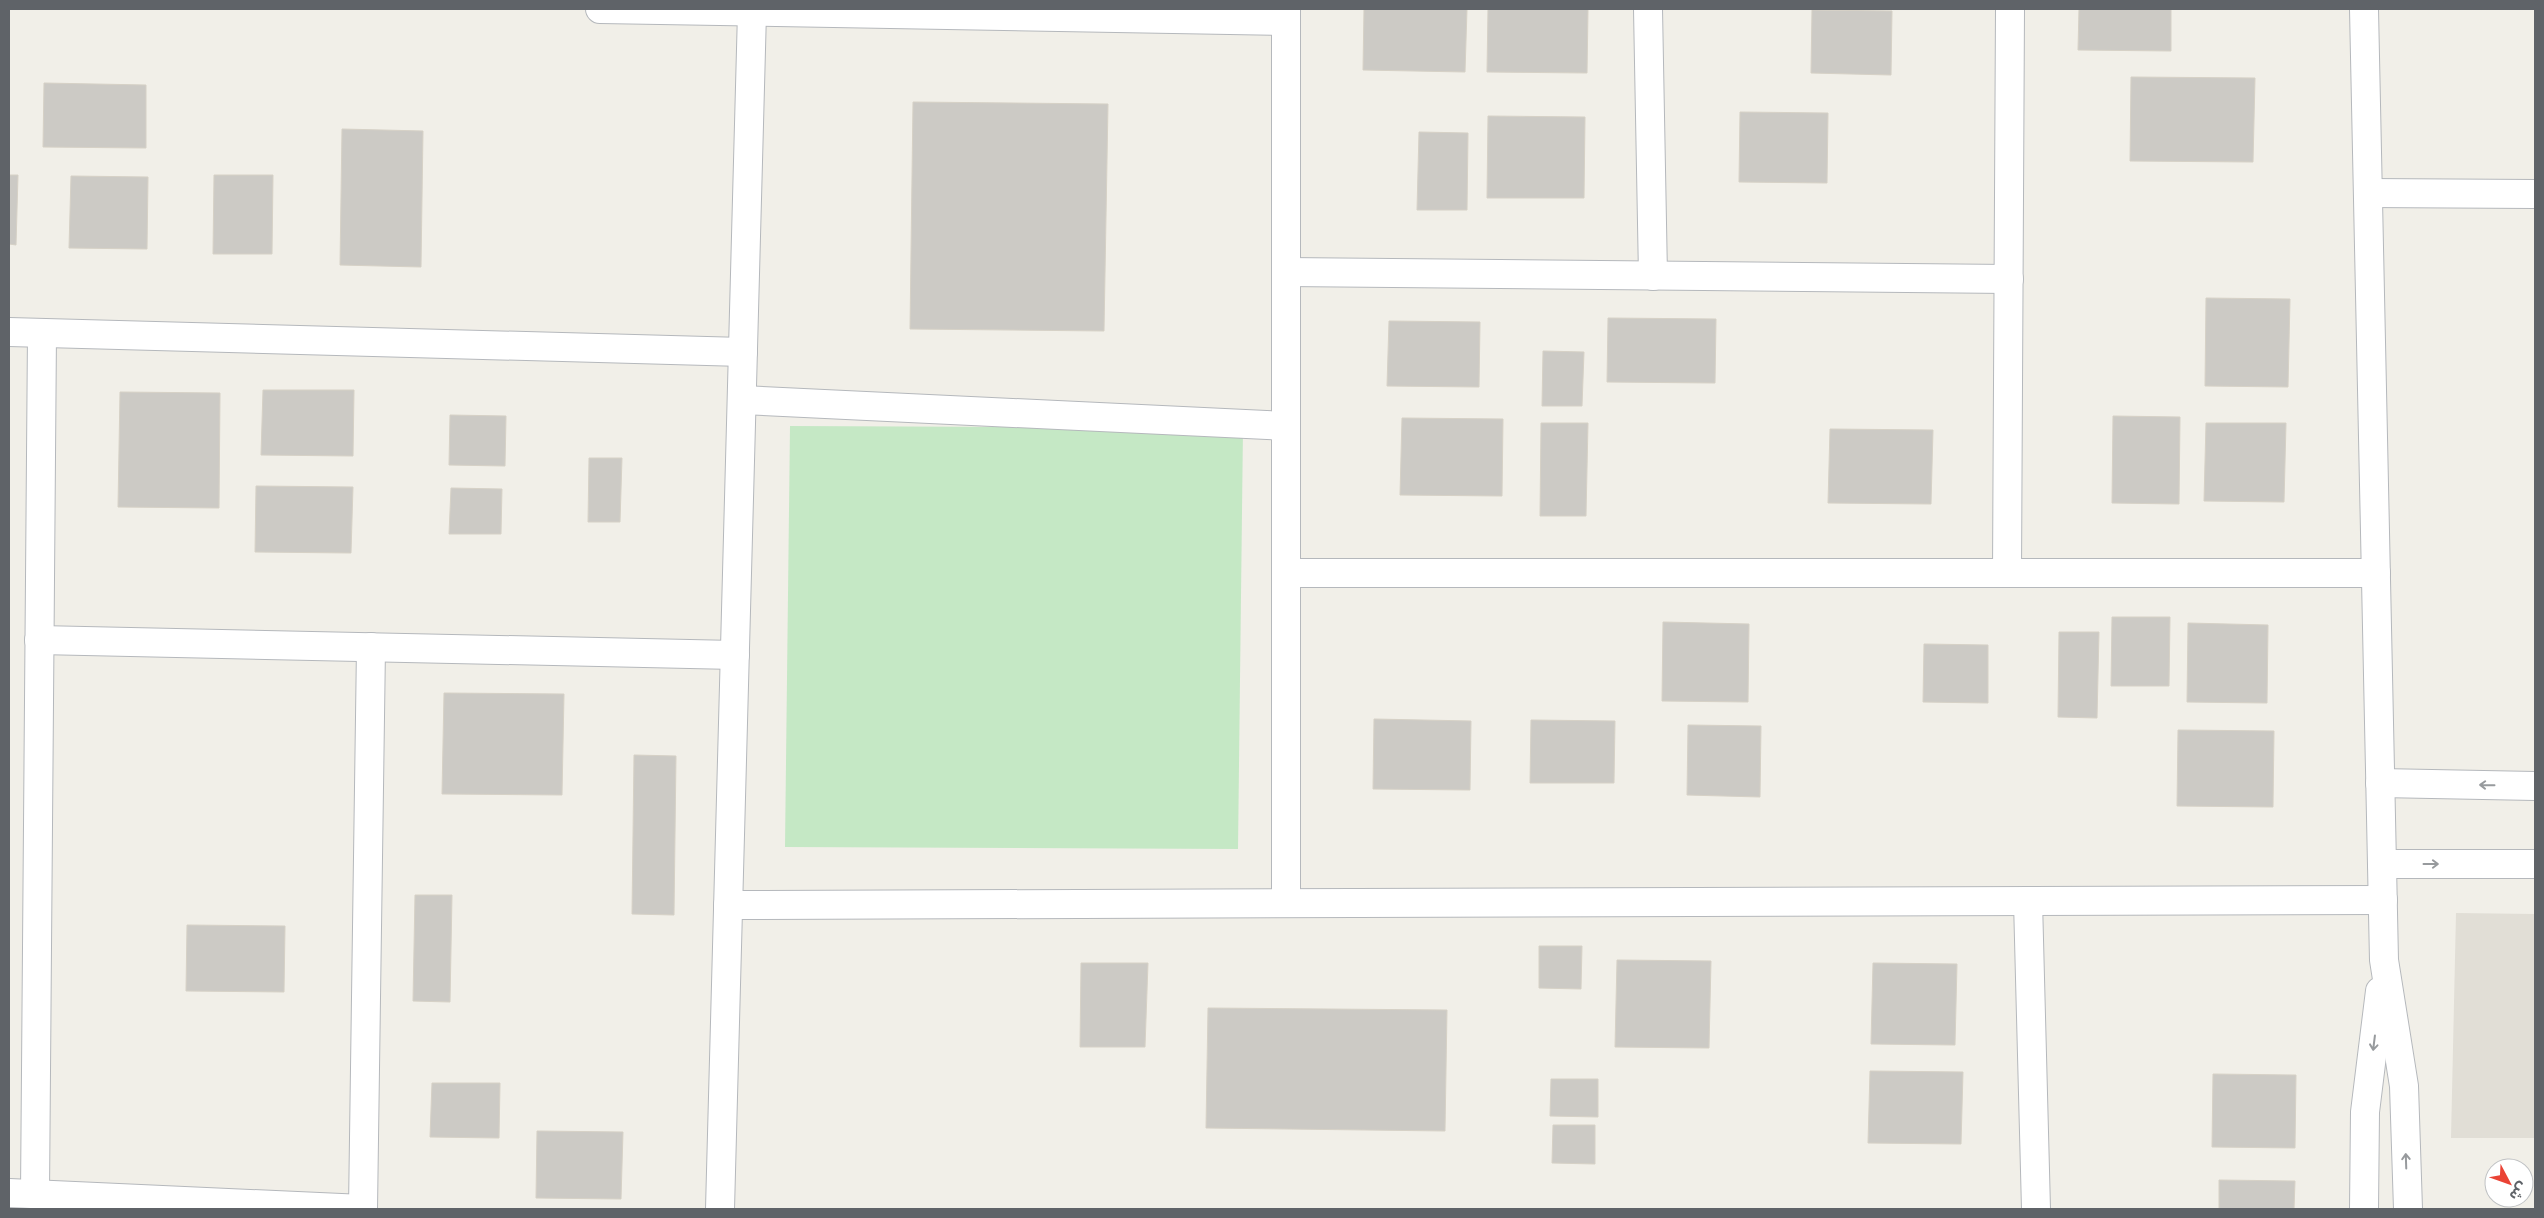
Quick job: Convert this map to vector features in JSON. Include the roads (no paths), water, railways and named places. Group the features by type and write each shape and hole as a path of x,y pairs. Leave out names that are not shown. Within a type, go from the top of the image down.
{"street":[{"path":"600,9 752,12 1286,15 1286,902"},
{"path":"1648,9 1652,276"},
{"path":"2007,573 2010,9"},
{"path":"2364,9 2384,960 2404,1086 2408,1209"},
{"path":"720,1209 752,12"},
{"path":"2368,193 2535,194"},
{"path":"1286,272 2008,279"},
{"path":"9,332 743,352"},
{"path":"42,333 39,640 22,1193 363,1209 371,647"},
{"path":"742,400 1286,426"},
{"path":"1286,573 2376,573"},
{"path":"39,640 735,656"},
{"path":"2380,783 2535,786"},
{"path":"2382,864 2535,864"},
{"path":"728,906 1286,902 2383,900"},
{"path":"2028,901 2036,1209"},
{"path":"2364,1209 2365,1112 2384,960"}]}
